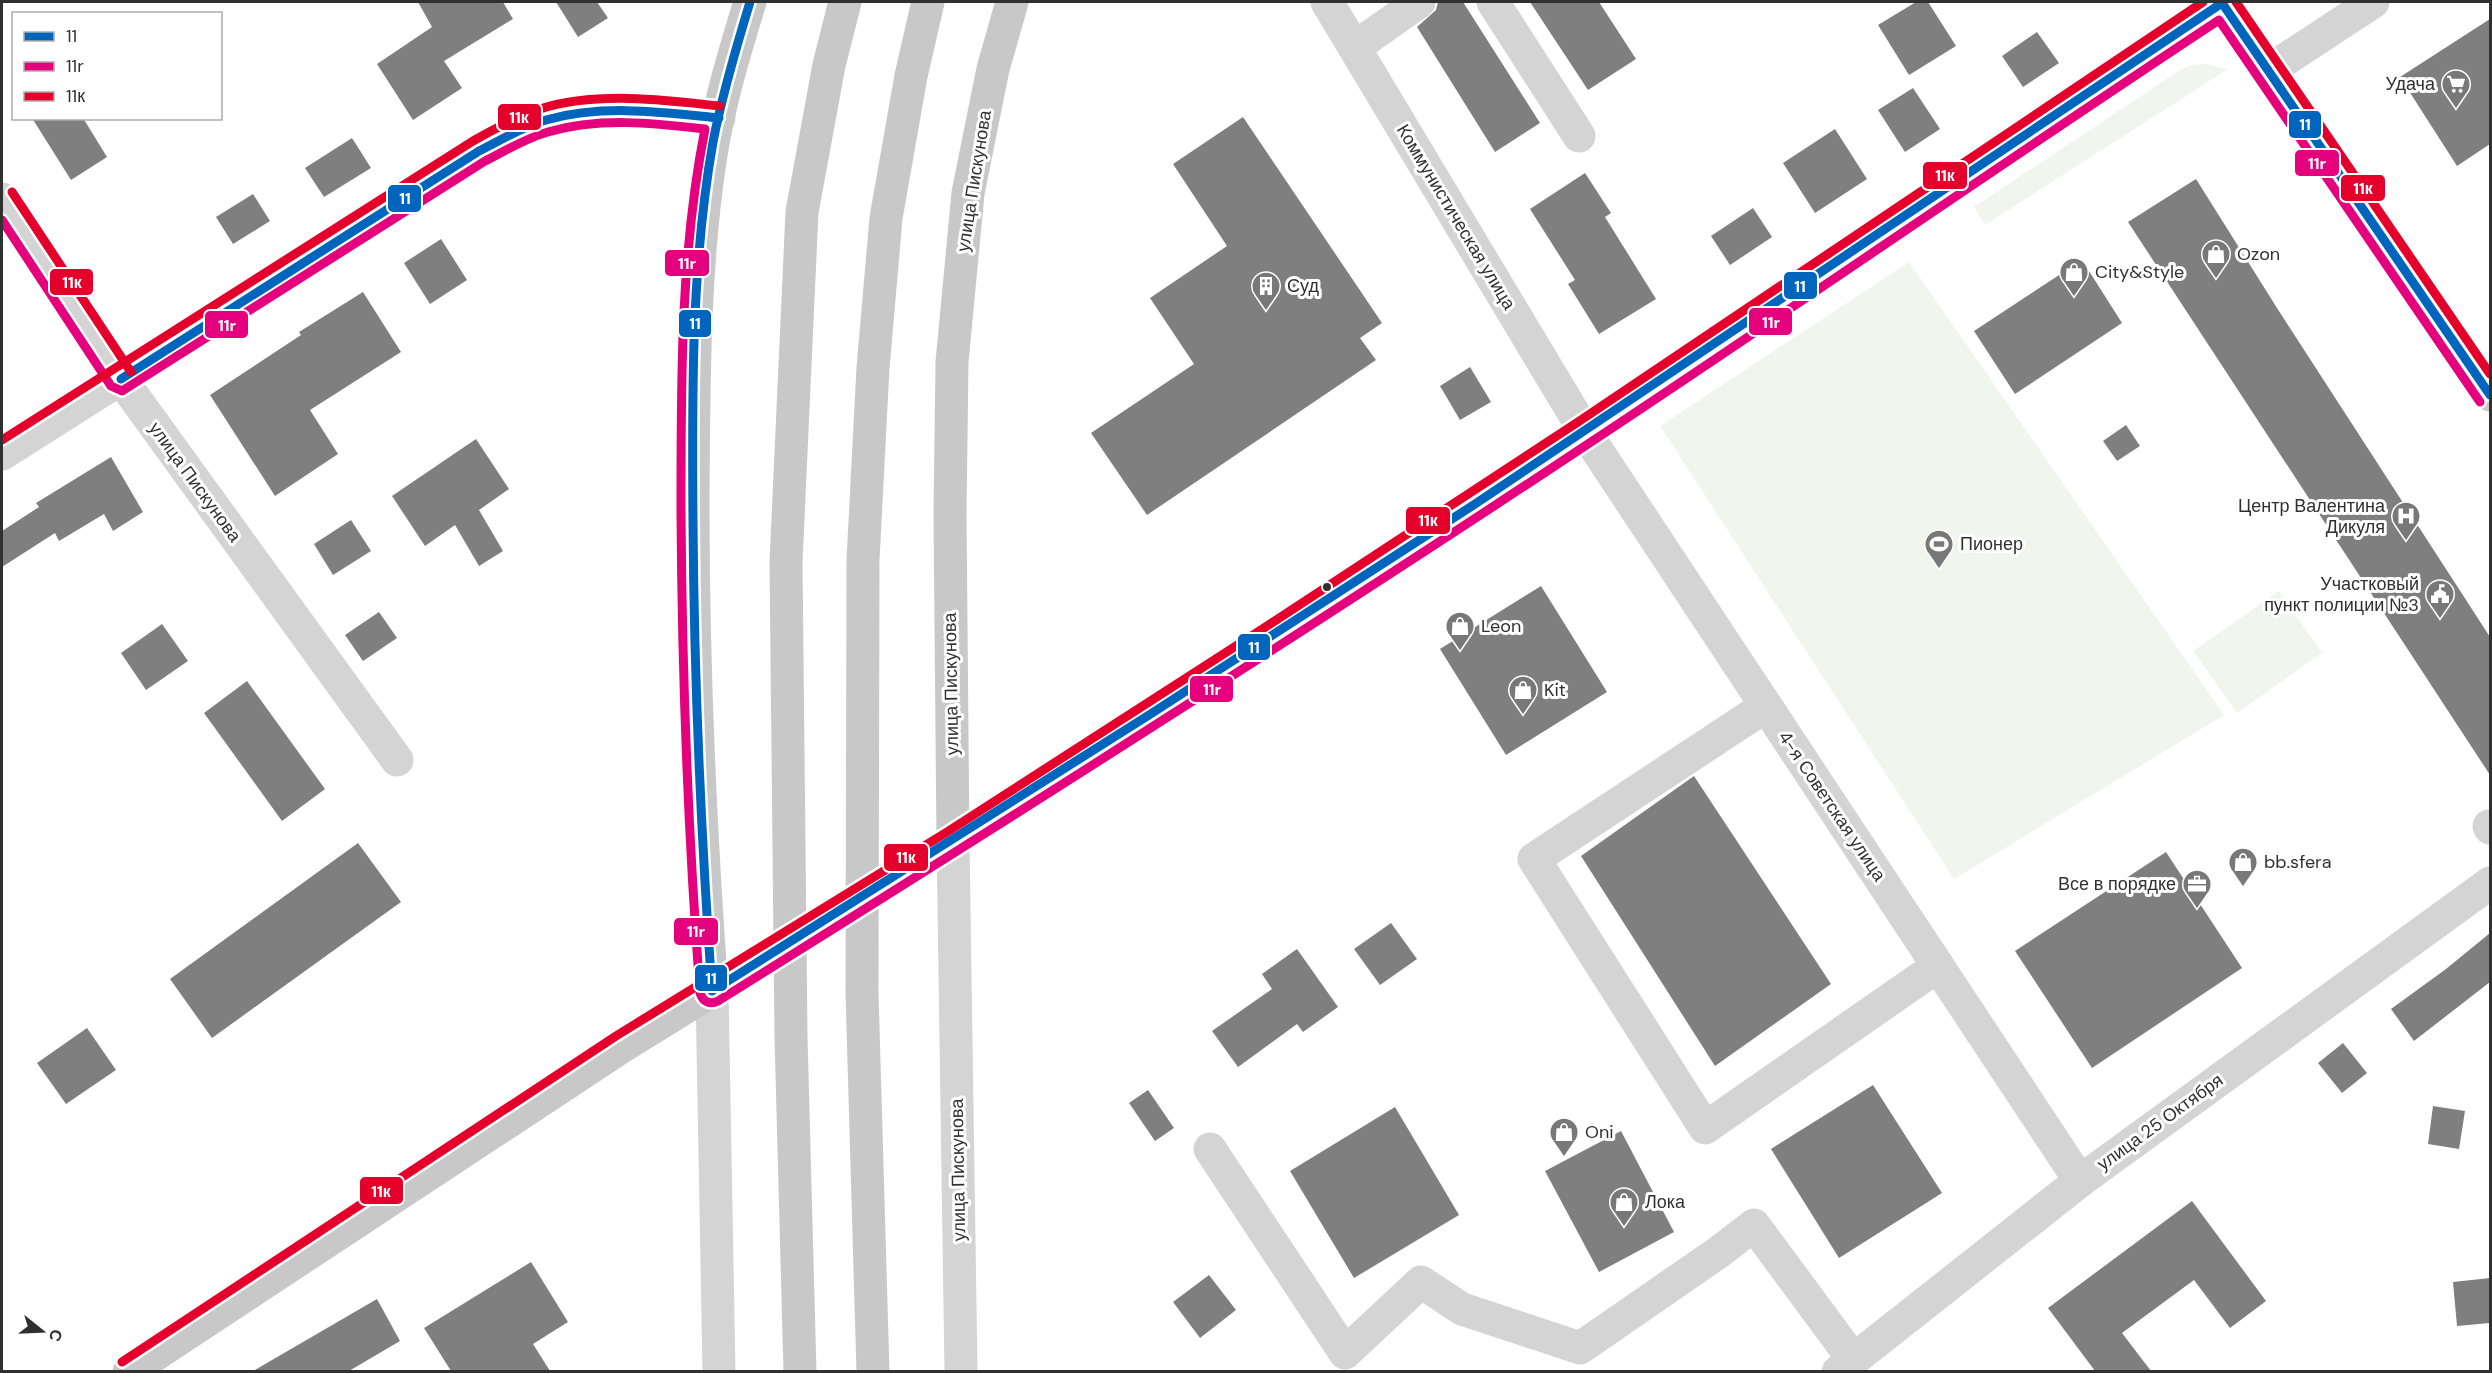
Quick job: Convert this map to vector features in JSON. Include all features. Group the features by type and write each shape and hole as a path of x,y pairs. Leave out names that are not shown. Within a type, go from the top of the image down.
{"main road":[{"path":"712,991 704,886 693,573 696,296 710,159 729,70 750,2"},
{"path":"800,1371 791,1037 786,562 802,212 829,65 845,2"},
{"path":"873,1371 862,993 863,560 873,368 886,218 911,76 928,2"},
{"name":"улица Пискунова","path":"953,842 950,572 952,362 968,193 993,69 1012,2"},
{"path":"129,1371 623,1046 953,842 1264,643 1585,432 2222,2 2490,395"}],"street":[{"name":"Коммунистическая улица","path":"1328,2 1585,432"},
{"path":"1355,47 1419,2"},
{"path":"1493,2 1579,136"},
{"path":"2268,71 2373,2"},
{"path":"2,454 479,151 514,133 544,121 577,113 639,112 719,118"},
{"name":"улица Пискунова","path":"2,199 121,379 397,760"},
{"name":"4-я Советская улица","path":"1585,432 2079,1181"},
{"path":"1766,706 1534,860 1705,1128 1938,966"},
{"name":"улица Пискунова","path":"953,842 961,1371"},
{"name":"улица 25 Октября","path":"1845,1365 2079,1181 2490,884"},
{"path":"712,991 719,1371"},
{"path":"1210,1149 1346,1353 1421,1282 1462,1309 1580,1348 1719,1252 1754,1225 1845,1365"}],"shaded area":[{"path":"2204,64 2228,69 1985,225 1974,207 2180,70 2190,65"},
{"name":"Пионер","path":"1909,262 2224,715 1954,879 1660,426"},
{"path":"2279,591 2322,653 2237,713 2193,651"}],"building":[{"path":"418,2 503,2 513,19 444,61 462,88 413,120 377,64 432,27"},
{"path":"556,2 597,2 608,18 578,37"},
{"path":"1438,2 1463,2 1540,123 1495,152 1417,27 1436,10"},
{"path":"1530,2 1599,2 1636,59 1588,90"},
{"path":"1916,2 1928,2 1956,46 1909,75 1878,25"},
{"name":"Удача","path":"2490,19 2490,144 2457,166 2400,77"},
{"path":"2037,32 2059,63 2023,87 2002,56"},
{"path":"1913,88 1940,129 1905,152 1878,110"},
{"name":"Суд","path":"1243,117 1382,323 1360,338 1376,360 1147,515 1091,433 1194,364 1150,298 1227,246 1173,164"},
{"path":"33,120 84,120 107,157 71,180"},
{"path":"1835,129 1867,179 1815,213 1783,163"},
{"path":"352,138 371,168 324,197 305,168"},
{"path":"1585,173 1611,213 1605,217 1656,299 1599,334 1568,284 1575,280 1530,209"},
{"path":"2196,179 2490,637 2490,775 2128,222"},
{"path":"253,194 270,221 233,244 216,217"},
{"path":"1753,208 1772,237 1730,265 1711,236"},
{"path":"441,239 467,280 430,304 404,263"},
{"path":"2082,260 2122,323 2015,394 1974,331"},
{"path":"363,292 401,352 310,410 338,454 275,496 210,395 301,335 299,332"},
{"path":"1470,367 1491,402 1460,420 1440,386"},
{"path":"2126,425 2140,446 2117,461 2103,441"},
{"path":"476,439 509,489 479,510 503,551 479,566 455,525 425,546 392,496"},
{"path":"111,457 143,512 113,531 104,514 59,541 55,533 2,567 2,531 39,507 36,503"},
{"path":"351,520 371,551 333,575 314,544"},
{"path":"1541,586 1607,692 1506,755 1440,649"},
{"path":"379,612 397,638 363,661 345,635"},
{"path":"162,624 188,661 146,690 121,653"},
{"path":"247,681 325,789 282,821 204,713"},
{"path":"1694,776 1831,984 1715,1066 1581,856"},
{"path":"358,843 401,902 212,1038 170,979"},
{"path":"2166,852 2242,968 2092,1068 2015,951"},
{"path":"1391,923 1417,959 1380,985 1354,949"},
{"path":"2490,933 2490,982 2414,1041 2391,1009"},
{"path":"1297,949 1338,1007 1303,1032 1297,1024 1238,1067 1212,1031 1272,989 1262,974"},
{"path":"87,1028 116,1070 66,1104 37,1063"},
{"path":"2343,1043 2367,1073 2342,1093 2318,1063"},
{"path":"1873,1085 1942,1193 1839,1258 1771,1149"},
{"path":"1148,1090 1174,1128 1155,1141 1129,1103"},
{"path":"2433,1106 2465,1111 2459,1149 2428,1144"},
{"path":"1395,1107 1459,1215 1354,1278 1290,1171"},
{"path":"1621,1131 1674,1232 1599,1272 1545,1171"},
{"path":"2192,1201 2266,1301 2230,1328 2194,1280 2122,1333 2151,1371 2095,1371 2048,1308"},
{"path":"531,1262 568,1322 533,1344 550,1371 451,1371 424,1328"},
{"path":"1209,1275 1236,1310 1200,1338 1173,1302"},
{"path":"2490,1278 2490,1323 2457,1326 2453,1282"},
{"path":"377,1299 400,1341 349,1371 253,1371"}],"transit line":[{"name":"11","path":"750,2 725,89 713,142 700,236 694,331 695,639 701,815 712,991 1149,715 1475,504 2222,3 2490,395"},
{"name":"11к","path":"122,1362 616,1036 947,832 1267,626 1578,422 2203,2"},
{"name":"11к","path":"2236,2 2490,374"},
{"name":"11r","path":"2,220 111,386 122,391 485,161 524,141 567,127 587,124 646,123 705,129 686,272 682,368 681,513 684,693 692,873 700,993 703,999 710,1003 718,1001 938,863 1483,513 1670,390 2219,20 2480,402"},
{"name":"11к","path":"2,440 473,141 514,119 562,103 584,100 630,98 720,106"},
{"name":"11","path":"121,379 479,151 528,126 567,115 610,111 654,112 719,118"},
{"name":"11к","path":"12,192 131,372"}],"place":[{"name":"Удача","path":"2456,110"},
{"name":"Ozon","path":"2216,280"},
{"name":"City&Style","path":"2074,298"},
{"name":"Суд","path":"1266,312"},
{"name":"Центр Валентина Дикуля","path":"2406,542"},
{"name":"Пионер","path":"1939,570"},
{"name":"Участковый пункт полиции №3","path":"2440,620"},
{"name":"Leon","path":"1460,652"},
{"name":"Kit","path":"1523,716"},
{"name":"bb.sfera","path":"2243,888"},
{"name":"Все в порядке","path":"2197,910"},
{"name":"Oni","path":"1564,1158"},
{"name":"Лока","path":"1624,1228"}]}
